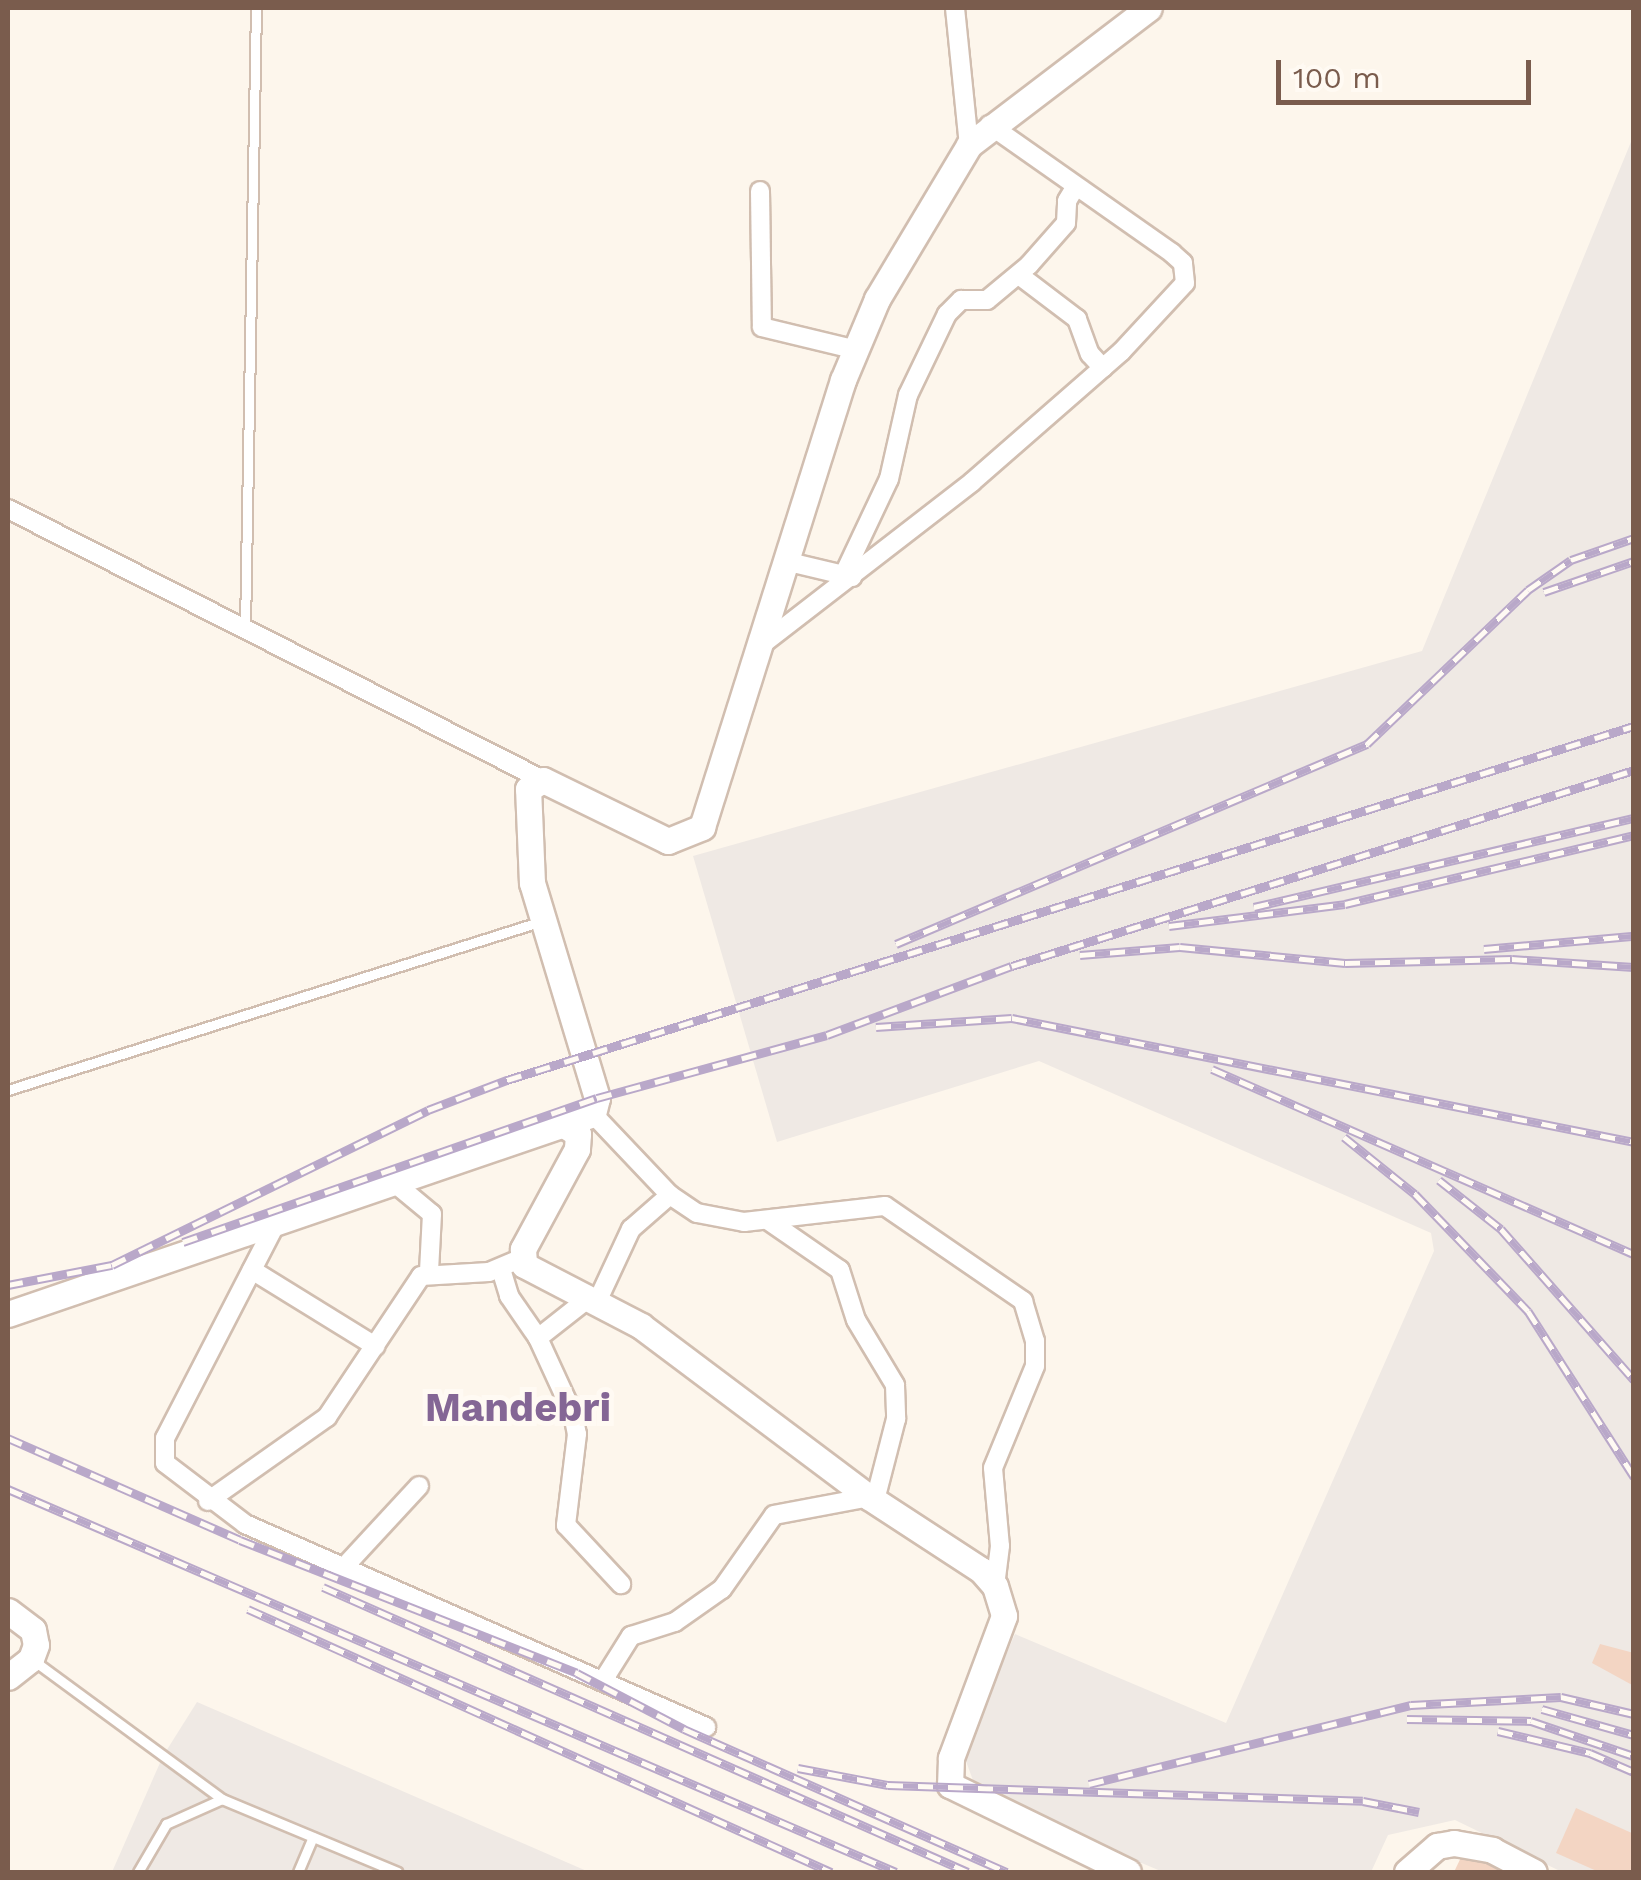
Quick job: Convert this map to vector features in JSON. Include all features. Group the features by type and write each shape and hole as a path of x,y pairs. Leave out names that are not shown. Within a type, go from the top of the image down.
{"main road":[{"path":"8,1314 274,1228 391,1180 568,1127 593,1114 597,1098 541,921 525,816 528,789 543,780 656,838 694,836 708,817 853,349 969,145 990,125 1149,8"},
{"path":"568,1127 578,1134 577,1149 511,1264 641,1326 995,1586 1002,1602 1001,1632 946,1774 962,1796 1128,1872"},
{"path":"8,1612 33,1630 31,1658 8,1677"},
{"path":"1407,1872 1437,1846 1454,1842 1492,1850 1534,1872"}],"street":[{"path":"956,8 969,145"},
{"path":"764,642 1102,368 1169,305 1187,272 1172,253 990,125"},
{"path":"848,575 889,479 908,395 948,314 961,300 987,300 1019,275 1066,224 1067,201 1076,186"},
{"path":"760,191 762,327 853,349"},
{"path":"1019,275 1077,318 1090,354 1102,368"},
{"path":"8,509 543,780"},
{"path":"789,562 848,575"},
{"path":"593,1114 670,1195 720,1220 769,1221 886,1206 1022,1301 1031,1318 1035,1366 993,1468 1000,1546 995,1586"},
{"path":"208,1501 327,1417 429,1272 432,1214 391,1180"},
{"path":"538,1338 591,1302 630,1229 670,1195"},
{"path":"604,1680 630,1636 675,1622 722,1588 774,1516 872,1499 896,1420 895,1385 856,1320 840,1270 769,1221"},
{"path":"274,1228 162,1450 164,1463 208,1501 706,1727"},
{"path":"429,1272 511,1264 508,1296 538,1338 576,1434 566,1525 622,1584"},
{"path":"252,1270 375,1346"},
{"path":"346,1566 419,1486"}],"lane":[{"path":"245,629 256,8"},
{"path":"8,1090 541,921"},
{"path":"31,1658 222,1799 397,1872"},
{"path":"138,1872 166,1824 222,1799"},
{"path":"298,1872 313,1837"}],"shaded area":[{"path":"1633,137 1633,1872 1562,1872 1455,1820 1388,1835 1371,1872 1163,1872 978,1794 963,1753 1015,1634 1226,1723 1434,1251 1431,1233 1039,1061 777,1142 693,856 1422,651"},
{"path":"197,1702 589,1872 112,1872 163,1756"}],"building":[{"path":"1600,1644 1634,1653 1634,1686 1592,1663"},
{"path":"1576,1808 1634,1834 1634,1872 1599,1872 1556,1853"},
{"path":"1466,1847 1522,1872 1454,1872"}],"railway":[{"path":"896,944 1367,744 1528,590 1571,560 1634,538"},
{"path":"1544,592 1634,561"},
{"path":"8,1285 112,1265 428,1110 507,1080 1634,726"},
{"path":"183,1242 597,1098 827,1035 1012,966 1634,770"},
{"path":"1254,907 1634,818"},
{"path":"1169,926 1345,904 1634,835"},
{"path":"1484,949 1634,936"},
{"path":"1080,955 1180,947 1345,963 1512,959 1634,967"},
{"path":"876,1027 1012,1018 1634,1142"},
{"path":"1212,1069 1634,1254"},
{"path":"1344,1137 1415,1194 1528,1311 1634,1477"},
{"path":"1439,1180 1501,1229 1634,1380"},
{"path":"8,1438 240,1540 577,1673 684,1729 1007,1872"},
{"path":"8,1489 896,1872"},
{"path":"323,1587 968,1872"},
{"path":"248,1609 831,1872"},
{"path":"1089,1784 1411,1705 1561,1697 1634,1714"},
{"path":"1542,1709 1634,1735"},
{"path":"1407,1719 1531,1721 1634,1756"},
{"path":"1498,1731 1590,1753 1634,1772"},
{"path":"798,1768 888,1785 1363,1801 1419,1812"}],"district":[{"name":"Mandebri","path":"518,1408"}]}
